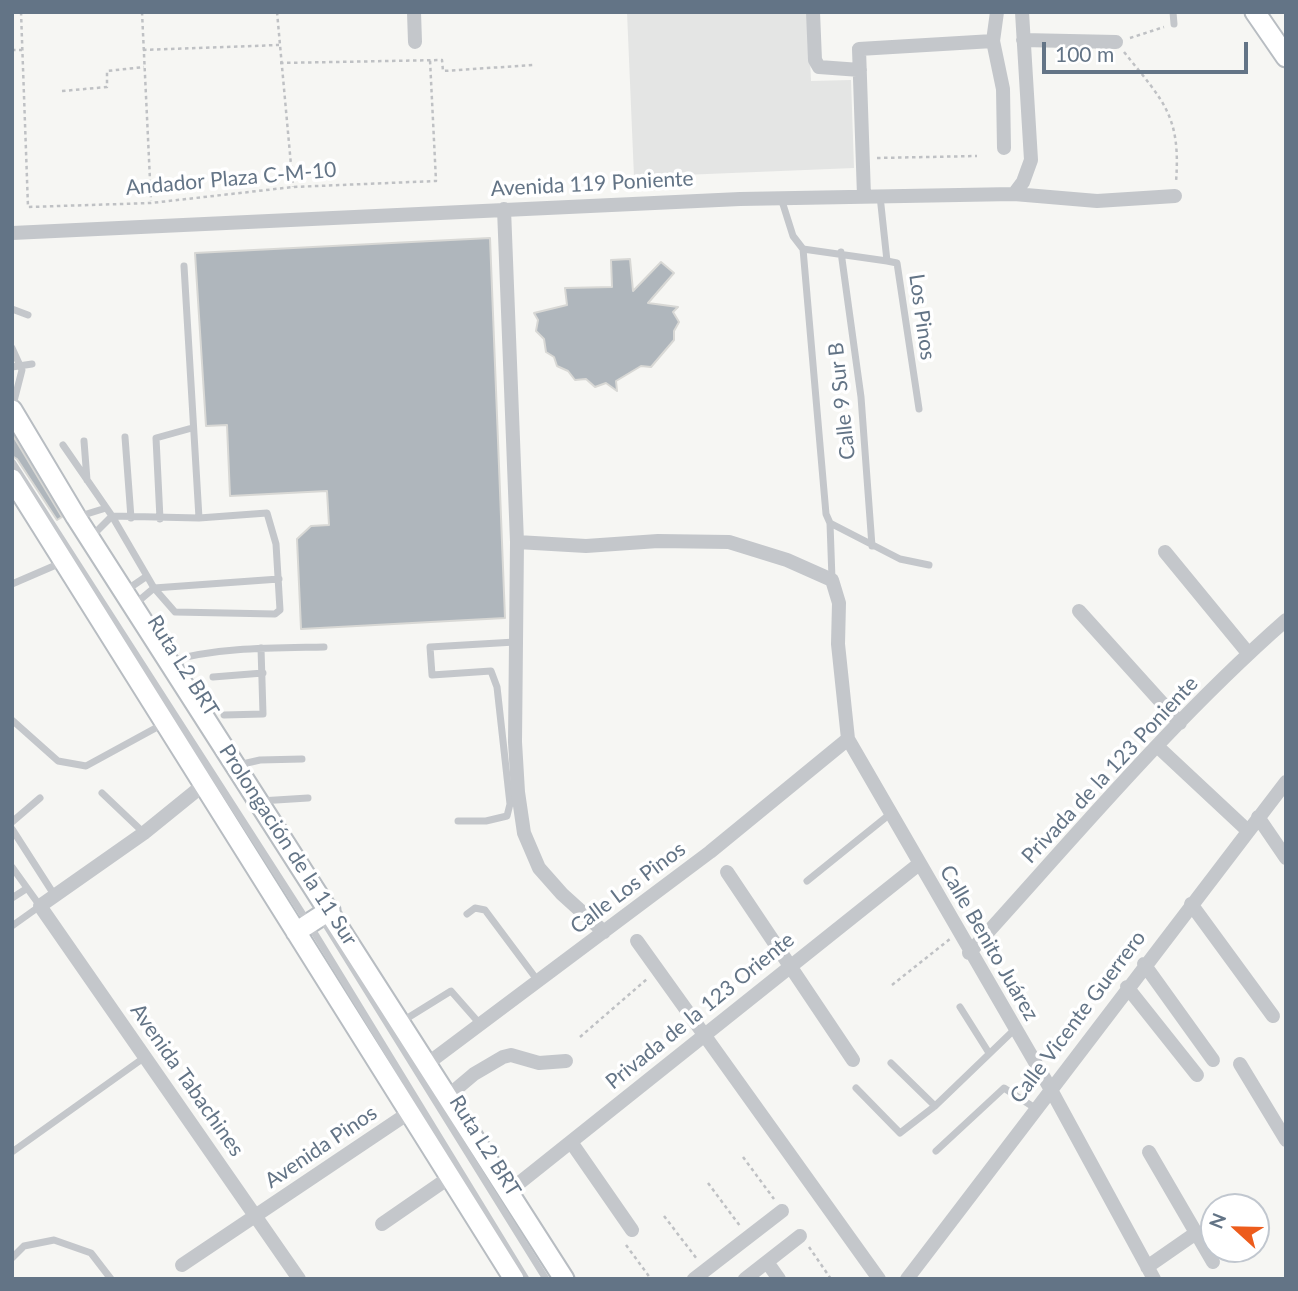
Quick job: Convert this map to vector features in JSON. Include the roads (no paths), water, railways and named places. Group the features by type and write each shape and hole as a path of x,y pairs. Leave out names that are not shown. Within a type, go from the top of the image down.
{"main road":[{"path":"1255,12 1286,57"},
{"name":"Prolongación de la 11 Sur","path":"12,410 76,517 260,801 314,920 410,1112 514,1279"},
{"name":"Prolongación de la 11 Sur","path":"14,488 63,561 202,786 401,1022 564,1279"}],"street":[{"path":"414,12 415,42"},
{"path":"813,12 815,60 819,67 860,69"},
{"path":"997,12 993,41 1003,89 1004,148"},
{"path":"1014,194 1023,182 1031,160 1022,12"},
{"path":"1023,40 1116,42"},
{"path":"864,196 859,48 993,41"},
{"name":"Avenida 119 Poniente","path":"12,233 781,198 1014,194 1097,201 1175,196"},
{"path":"504,209 517,542 514,742 524,833 539,867 562,894 604,932"},
{"path":"517,542 586,546 658,541 729,542 787,560 832,580 839,603 838,644 848,739"},
{"path":"1165,552 1248,653"},
{"path":"1079,611 1180,723"},
{"name":"Privada de la 123 Poniente","path":"969,953 1157,746 1248,653 1286,620"},
{"name":"Calle Benito Juárez","path":"848,739 969,953 1050,1088 1150,1273"},
{"name":"Calle Los Pinos","path":"427,1064 710,852 848,739"},
{"path":"1157,746 1248,831"},
{"name":"Calle Vicente Guerrero","path":"907,1279 1126,987 1286,782"},
{"path":"40,906 144,833 202,786"},
{"path":"1258,817 1286,858"},
{"name":"Privada de la 123 Oriente","path":"508,1192 919,864"},
{"path":"727,872 853,1060"},
{"path":"1191,904 1273,1016"},
{"name":"Avenida Tabachines","path":"40,906 299,1279"},
{"path":"637,941 879,1279"},
{"path":"1144,964 1213,1060"},
{"path":"1126,987 1197,1075"},
{"path":"448,1096 474,1074 503,1057 511,1055 539,1063 566,1061"},
{"path":"1240,1064 1286,1140"},
{"name":"Avenida Pinos","path":"182,1265 410,1112"},
{"path":"570,1142 632,1230"},
{"path":"1149,1152 1200,1240"},
{"path":"382,1224 450,1177"},
{"path":"699,1274 782,1211"},
{"path":"1150,1273 1196,1233"},
{"path":"745,1279 800,1236"},
{"path":"766,1262 779,1279"}],"lane":[{"path":"1174,12 1174,24"},
{"name":"Los Pinos","path":"880,196 887,261 897,263 919,409"},
{"path":"781,198 793,236 803,249 826,514 830,523 832,580"},
{"path":"803,249 841,252 887,261"},
{"name":"Calle 9 Sur B","path":"841,252 861,397 872,547"},
{"path":"184,266 192,428 200,518"},
{"path":"12,309 28,315"},
{"path":"12,348 22,366 12,410"},
{"path":"12,367 33,365"},
{"name":"Ruta L2 BRT","path":"12,428 314,920 526,1279"},
{"path":"160,519 156,438 192,428"},
{"path":"125,437 131,518"},
{"path":"84,441 87,481"},
{"path":"64,445 112,516 154,588 175,612 275,614 282,604 276,544 267,513 160,519 112,516"},
{"name":"Ruta L2 BRT","path":"12,462 314,920 546,1279"},
{"path":"76,517 106,508"},
{"path":"91,538 112,516"},
{"path":"830,523 872,547 900,559 929,565"},
{"path":"13,582 63,561"},
{"path":"129,598 147,576"},
{"path":"129,598 154,588 279,579"},
{"path":"458,821 486,821 507,816 510,804 497,687 491,671 432,675 430,647 515,642"},
{"path":"170,661 195,654 324,648"},
{"path":"224,715 263,714 261,649"},
{"path":"212,677 263,673"},
{"path":"12,720 58,761 86,766 164,723"},
{"path":"237,765 260,760 302,759"},
{"path":"102,793 144,833"},
{"path":"12,822 40,798"},
{"path":"260,801 308,798"},
{"path":"807,881 890,814"},
{"path":"12,829 55,897"},
{"path":"12,867 40,906 12,926"},
{"path":"12,898 26,888"},
{"path":"467,914 475,908 485,910 538,981"},
{"path":"401,1022 451,991 480,1024"},
{"path":"960,1007 989,1053"},
{"path":"856,1088 900,1133 936,1106 1014,1030"},
{"path":"12,1152 145,1057"},
{"path":"891,1063 936,1106"},
{"path":"936,1151 1004,1088 1035,1108"},
{"path":"12,1258 24,1245 54,1240 91,1252 111,1279"}]}
